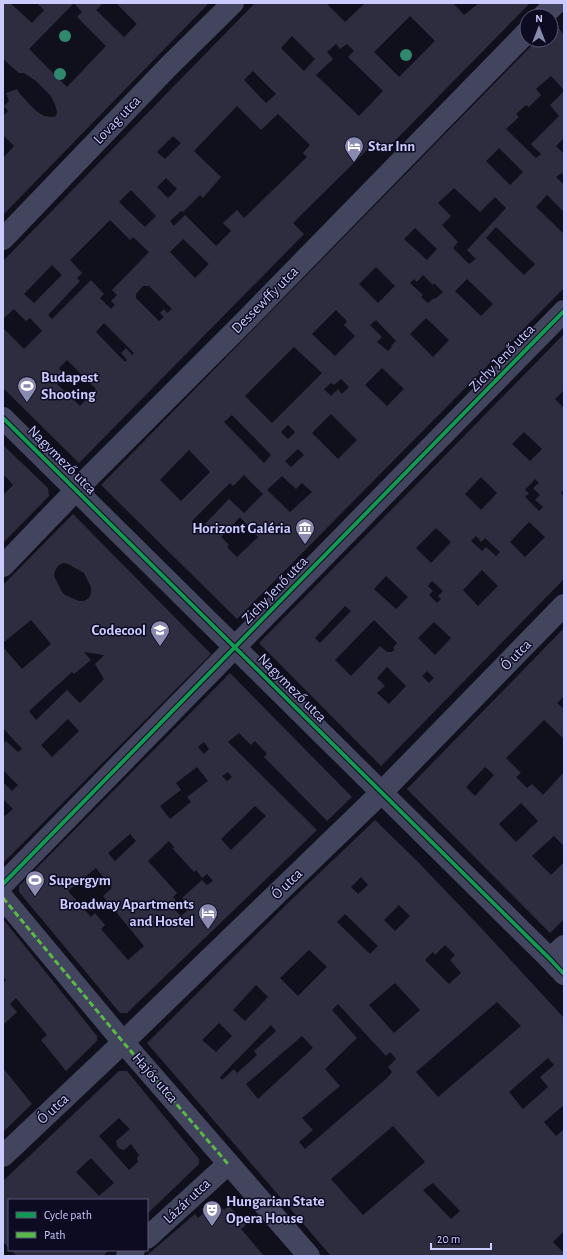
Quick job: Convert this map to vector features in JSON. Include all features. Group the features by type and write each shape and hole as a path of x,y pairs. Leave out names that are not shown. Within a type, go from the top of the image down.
{"street":[{"name":"Lovag utca","path":"3,239 168,67 233,3"},
{"name":"Dessewffy utca","path":"3,566 519,40"},
{"name":"Zichy Jenő utca","path":"3,884 564,311"},
{"name":"Nagymező utca","path":"3,418 381,793 559,960"},
{"name":"Ó utca","path":"3,1156 381,793 564,605"},
{"name":"Hajós utca","path":"3,898 123,1042 309,1256"},
{"name":"Lázár utca","path":"148,1237 228,1164"}],"building":[{"path":"3,3 10,3 32,23 44,10 37,3 74,3 103,3 96,10 124,37 137,24 116,3 209,3 3,215 3,156 4,157 14,146 3,135 3,116 8,111 4,106 9,101 6,93 17,89 36,111 44,116 56,116 57,112 50,95 36,81 24,73 19,73 3,59","holes":["74,3 82,12 77,17 106,46 67,87 29,49"]},
{"path":"255,3 326,3 345,22 365,3 453,3 464,15 479,3 530,3 525,8 519,8 519,14 384,152 374,143 293,223 304,234 79,463 3,388 3,328 24,349 42,331 30,318 26,321 14,309 3,319 3,261","holes":["410,16 435,41 399,77 374,52","292,36 315,59 304,71 281,48","336,44 340,49 347,44 354,51 348,57 383,91 359,116 316,75 333,59 327,52","253,71 276,94 266,103 244,80","237,106 261,130 278,114 310,145 303,153 307,157 244,218 237,210 223,223 231,231 216,246 185,215 174,226 170,221 181,211 183,212 200,195 203,198 221,177 194,151","173,136 181,143 165,159 157,152","166,178 177,189 168,198 157,187","131,190 156,216 145,227 119,202","110,220 130,240 133,237 149,252 112,290 117,295 111,301 115,305 111,309 100,298 104,294 91,280 52,319 48,315 80,281 77,278 82,273 70,260","183,239 209,264 195,278 170,252","52,265 62,275 34,303 24,294","143,286 149,286 172,309 167,313 164,309 160,313 164,317 159,321 136,298 136,294","104,323 134,353 132,355 126,348 121,353 127,360 125,362 96,332","67,360 96,389 80,406 57,384 66,376 59,368"]},
{"path":"559,29 564,35 564,90 551,76 536,89 541,95 529,107 526,105 516,114 519,117 506,129 536,158 541,154 531,144 559,116 550,105 564,91 564,138 556,146 564,154 564,176 561,173 556,177 564,185 564,212 547,195 536,207 563,233 564,232 564,288 237,619 101,485 529,48 559,48","holes":["499,148 523,172 510,185 486,161","454,188 480,212 495,197 506,208 467,250 476,259 469,264 453,248 458,242 442,225 451,216 438,203","496,227 535,264 524,275 486,238","415,228 437,249 427,260 404,239","376,267 395,286 378,303 359,284","423,275 443,292 428,303 421,297 423,295 410,283 414,279 417,282","467,279 493,304 481,316 455,291","336,310 347,321 344,325 355,336 335,356 312,334","426,318 449,340 433,357 410,334","376,320 396,341 388,351 377,342 382,337 370,325","294,347 322,373 272,423 245,396","382,368 404,389 387,406 365,385","341,379 349,387 342,394 338,389 331,396 324,389 331,383 334,385","331,414 357,440 338,459 312,433","232,415 271,455 264,463 224,422","288,425 295,432 288,439 281,432","298,449 304,455 291,467 285,461","189,450 210,472 181,501 160,480","244,475 263,494 244,513 229,499 200,529 192,521 230,483 233,486","282,476 296,489 302,483 312,492 290,512 267,490","240,517 258,537 237,557 227,547 229,545 221,537"]},
{"path":"564,334 564,390 555,399 564,408 564,489 561,493 564,496 564,579 381,766 259,643","holes":["524,432 542,449 530,461 512,444","481,477 497,493 481,510 465,494","535,479 539,483 533,488 540,495 535,500 543,507 539,511 525,497 529,493 525,490","529,522 545,537 525,557 510,542","436,528 451,542 431,563 416,548","476,536 481,542 485,538 500,552 496,556 486,547 482,551 471,541","482,570 498,586 478,606 463,590","386,576 408,597 396,609 374,589","432,581 443,591 438,596 441,599 437,603 429,595 433,591 428,586","345,606 351,611 320,643 315,638","374,620 397,643 392,652 387,652 380,646 351,676 335,660","434,622 451,638 435,655 418,638","387,667 406,686 389,704 377,693 385,686 377,678","427,671 434,678 429,683 422,676"]},
{"path":"3,445 48,488 49,496 3,543 3,493 4,494 13,485 5,476 3,478"},
{"path":"73,514 211,654 3,863 3,813 5,816 13,809 3,799 3,786 5,784 12,791 18,785 3,770 3,743 6,741 18,752 22,749 3,728 3,647 22,669 51,644 31,620 3,643 3,585","holes":["63,563 68,564 84,573 91,587 89,598 84,601 79,601 65,595 62,592 54,576 58,566","84,652 104,655 95,664 104,679 80,703 67,690 36,720 29,711 72,672 74,674 91,660","68,719 79,731 52,757 41,745"]},
{"path":"564,628 564,696 557,703 564,709 564,739 544,720 506,758 521,773 516,777 527,788 532,784 543,795 564,772 564,846 554,836 532,856 551,875 564,862 564,919 550,933 407,789","holes":["485,767 494,775 475,796 466,787","521,803 538,821 516,842 499,824"]},
{"path":"230,673 352,797 327,821 264,757 267,754 255,741 251,745 239,733 228,742 317,830 127,1013 120,1013 19,892 19,886","holes":["204,742 209,749 204,754 198,747","197,767 208,781 187,797 191,802 170,819 160,806 181,790 176,783","228,772 232,777 227,781 222,776","255,806 266,816 231,850 221,839","130,834 136,841 115,861 108,853","169,841 174,847 173,849 194,872 196,870 202,878 207,874 213,881 207,885 202,880 182,898 185,901 180,905 187,911 181,916 174,909 179,904 173,897 177,893 148,861","96,868 112,888 103,896 144,946 128,960 101,929 105,925 95,913 91,917 68,891"]},
{"path":"375,820 419,863 483,930 564,1018 564,1105 544,1122 556,1136 564,1129 564,1231 553,1242 564,1253 564,1256 331,1256 147,1043 288,903","holes":["361,877 368,885 358,894 351,887","399,905 410,916 395,931 384,920","345,914 378,946 370,954 337,922","445,945 455,955 450,960 461,973 449,984 425,960 433,952 435,955","309,950 327,967 298,996 280,978","395,983 420,1010 394,1033 369,1005","256,985 268,997 245,1021 233,1010","497,1002 521,1026 438,1097 416,1072","338,1004 386,1056 390,1052 396,1059 388,1067 392,1072 387,1078 305,1149 299,1142 313,1130 302,1118 340,1086 325,1069 357,1038 332,1010","219,1023 232,1036 216,1052 202,1040","271,1025 276,1031 254,1051 257,1055 237,1073 234,1069 222,1080 220,1077","302,1036 313,1048 258,1099 246,1084","548,1058 554,1065 540,1077 548,1087 523,1109 509,1092","393,1126 425,1162 363,1215 331,1179","433,1183 460,1211 451,1219 423,1190"]},
{"path":"3,919 97,1036 97,1041 66,1071 41,1040 47,1035 16,998 10,1004 17,1012 3,1025 3,983 6,980 3,976"},
{"path":"3,1068 32,1104 3,1132"},
{"path":"119,1071 127,1071 199,1159 199,1164 148,1213 148,1199 8,1199 8,1247 3,1242 3,1181","holes":["119,1118 130,1129 116,1141 117,1146 124,1150 131,1144 139,1155 137,1158 138,1162 129,1170 99,1136","91,1158 114,1183 99,1196 76,1172"]},
{"name":"Hungarian State Opera House","path":"217,1202 224,1210 229,1206 246,1225 241,1229 264,1256 146,1256 195,1214 198,1218"},
{"path":"12,1251 108,1251 103,1256 17,1256"}],"marked path":[{"path":"3,898 123,1042 228,1164"}],"cycle path":[{"path":"3,884 564,311"},
{"path":"3,418 564,974"}],"place":[{"name":"Star Inn","path":"354,163"},
{"name":"Budapest Shooting","path":"27,403"},
{"name":"Horizont Galéria","path":"305,545"},
{"name":"Codecool","path":"160,647"},
{"name":"Supergym","path":"35,897"},
{"name":"Broadway Apartments and Hostel","path":"208,930"},
{"name":"Hungarian State Opera House","path":"212,1227"}]}
